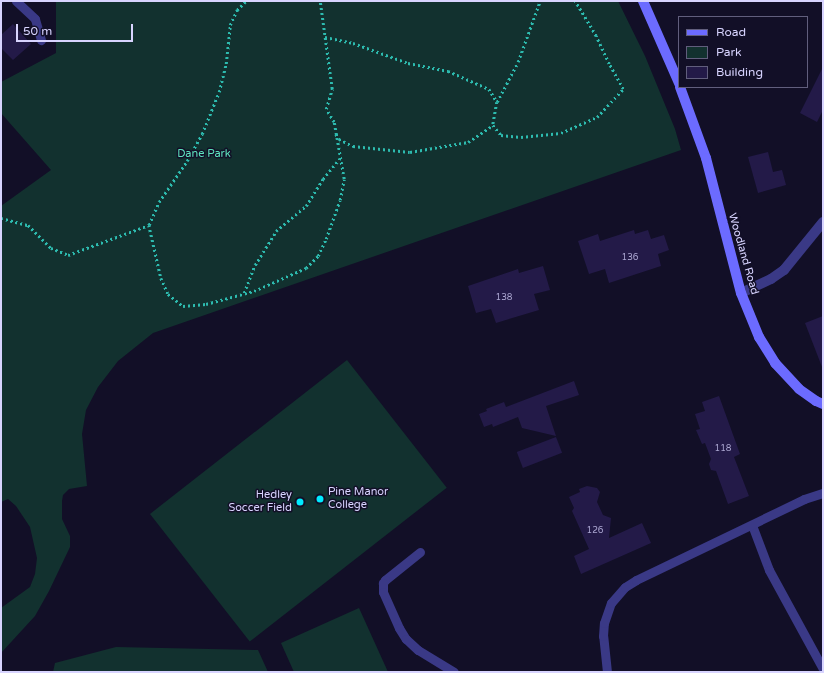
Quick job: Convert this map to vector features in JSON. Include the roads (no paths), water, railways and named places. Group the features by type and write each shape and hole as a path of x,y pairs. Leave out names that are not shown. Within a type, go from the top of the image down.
{"street":[{"path":"643,1 678,81"},
{"name":"Woodland Road","path":"680,88 706,158 741,293 759,337 775,363 807,395 823,404"},
{"path":"741,293 771,279 784,270 823,222"}],"lane":[{"path":"16,1 35,19 41,40"},
{"path":"607,672 603,636 604,623 611,604 622,590 636,580 804,499 823,493"},
{"path":"752,525 769,570 823,669"},
{"path":"420,552 385,580 382,586 383,592 399,628 406,639 418,650 454,672"}],"place":[{"name":"Pine Manor College","path":"320,499"},
{"name":"Hedley Soccer Field","path":"300,502"}],"park label":[{"name":"Dane Park","path":"204,154"}]}
